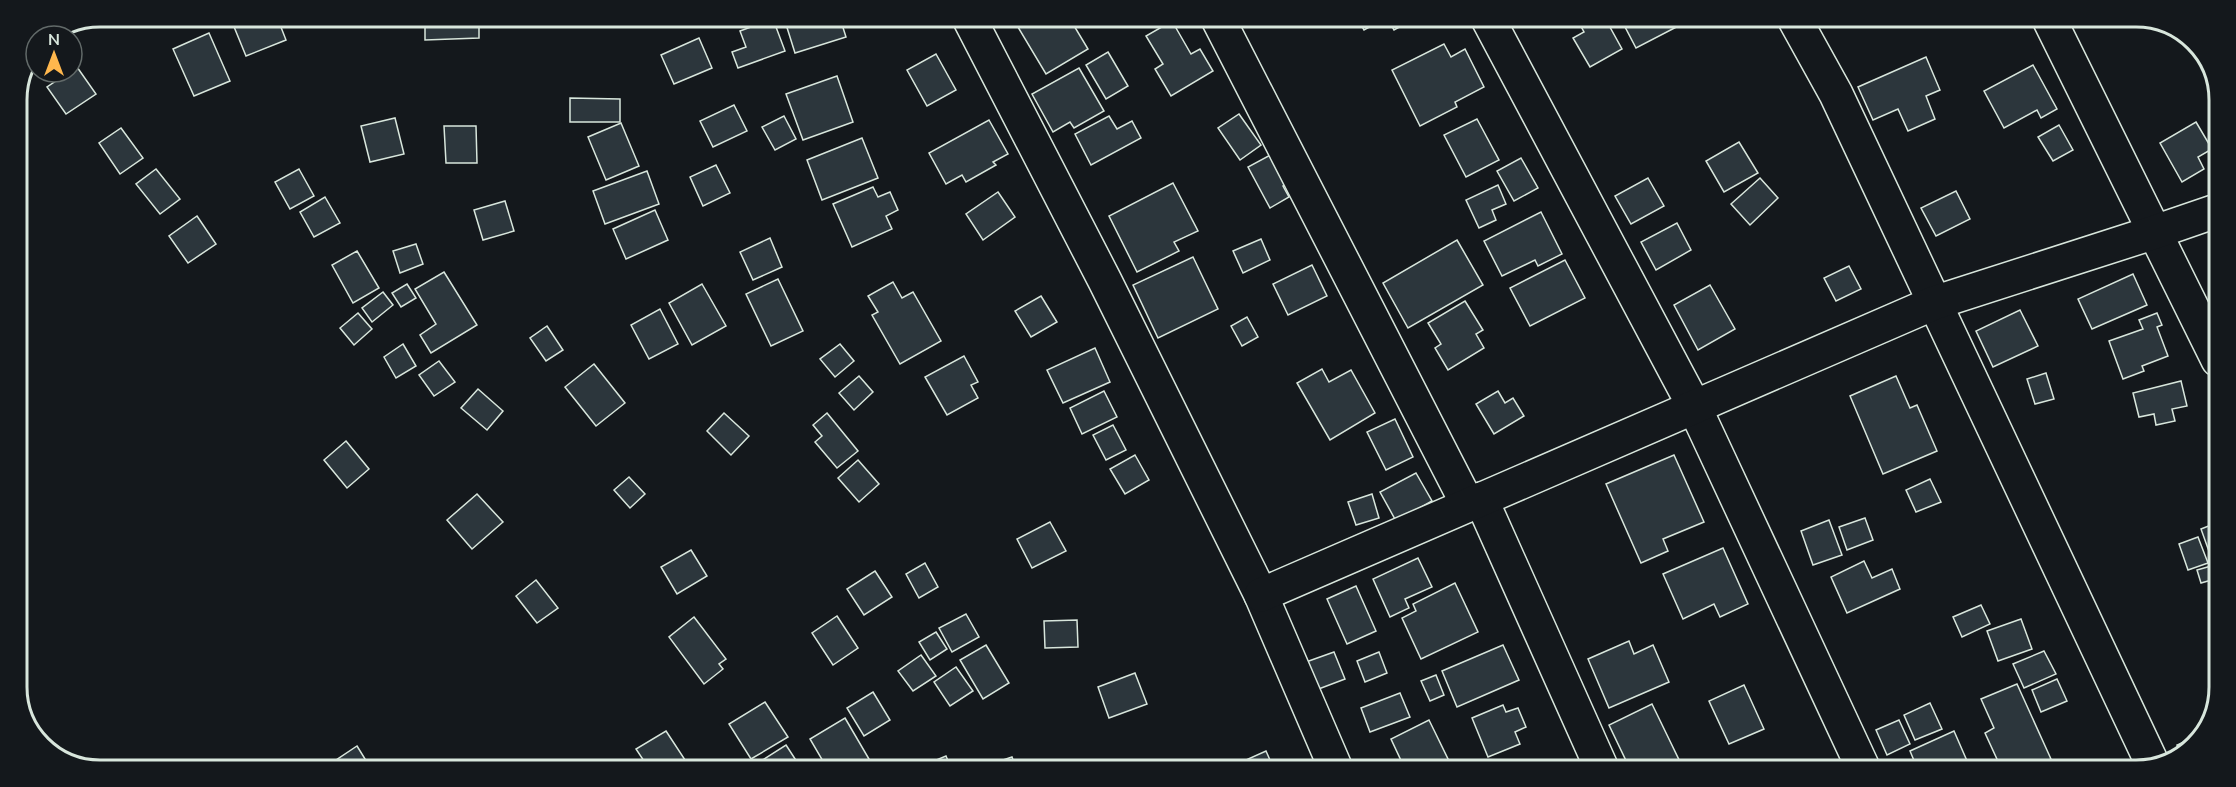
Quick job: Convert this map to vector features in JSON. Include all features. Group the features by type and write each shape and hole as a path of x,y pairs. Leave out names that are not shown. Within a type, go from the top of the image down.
{"street":[{"path":"974,27 1105,281 1261,595 1332,760"},
{"path":"1222,27 1474,502 1598,760"},
{"path":"1492,27 1694,406 1858,760"},
{"path":"1799,27 1836,94 2150,759"},
{"path":"2053,27 2209,343"},
{"path":"1261,595 1934,303 2209,213"}],"building":[{"path":"234,27 281,27 286,40 246,56"},
{"path":"425,27 479,27 479,38 425,40"},
{"path":"751,27 776,27 785,51 738,68 732,52 746,47 740,31"},
{"path":"787,27 843,27 846,37 795,53"},
{"path":"1018,27 1075,27 1088,49 1046,74"},
{"path":"1162,27 1175,27 1191,54 1200,49 1213,71 1171,96 1155,69 1163,64 1146,36"},
{"path":"1581,27 1610,27 1622,49 1590,67 1573,38 1584,32"},
{"path":"1625,27 1676,27 1636,48"},
{"path":"209,33 230,81 194,96 173,49"},
{"path":"699,38 712,68 674,84 661,55"},
{"path":"1444,44 1451,57 1465,49 1484,87 1455,102 1457,107 1420,126 1392,70"},
{"path":"1108,52 1128,86 1106,99 1086,65"},
{"path":"936,54 956,90 927,106 907,70"},
{"path":"1926,57 1940,90 1926,96 1935,119 1908,131 1898,109 1873,120 1858,87"},
{"path":"2033,65 2057,109 2041,118 2037,110 2004,128 1984,91"},
{"path":"1079,68 1104,111 1074,128 1070,122 1053,132 1032,94"},
{"path":"837,76 853,122 803,140 786,94"},
{"path":"84,77 96,94 66,114 47,87 52,84 84,84"},
{"path":"570,98 620,99 620,122 570,122"},
{"path":"734,105 747,131 713,147 700,121"},
{"path":"1239,114 1261,145 1240,160 1218,128"},
{"path":"784,116 796,139 775,150 762,127"},
{"path":"1109,116 1117,129 1132,121 1141,138 1091,165 1075,134"},
{"path":"395,118 404,154 370,162 361,126"},
{"path":"1477,119 1499,160 1466,177 1444,135"},
{"path":"989,120 1008,154 993,162 996,165 966,182 962,175 946,184 929,153"},
{"path":"2196,122 2209,144 2209,151 2198,157 2204,169 2182,182 2160,143"},
{"path":"621,123 639,166 606,180 588,137"},
{"path":"2059,125 2073,150 2053,161 2038,137"},
{"path":"444,126 476,126 477,163 446,163"},
{"path":"121,128 143,158 120,174 99,143"},
{"path":"862,138 878,178 822,200 807,160"},
{"path":"1739,142 1758,173 1724,192 1706,161"},
{"path":"1274,153 1290,182 1283,186 1289,197 1270,208 1248,167"},
{"path":"1521,158 1538,188 1514,201 1497,171"},
{"path":"716,165 730,193 703,206 690,177"},
{"path":"156,169 180,199 160,214 136,184"},
{"path":"299,169 314,196 290,209 275,182"},
{"path":"647,171 659,204 605,224 593,191"},
{"path":"1648,178 1664,206 1631,224 1615,196"},
{"path":"1760,178 1778,198 1750,225 1731,204"},
{"path":"1173,183 1198,231 1174,242 1179,251 1137,272 1109,216"},
{"path":"1498,185 1506,204 1492,210 1496,220 1479,228 1466,200"},
{"path":"873,187 878,197 890,192 898,210 886,216 892,229 852,247 833,204"},
{"path":"1956,191 1970,219 1936,236 1921,208"},
{"path":"998,192 1015,217 983,240 966,214"},
{"path":"325,197 340,223 314,237 300,212"},
{"path":"505,201 514,231 483,240 474,210"},
{"path":"655,210 668,240 626,259 613,229"},
{"path":"1541,212 1562,254 1538,266 1535,260 1502,276 1484,241"},
{"path":"197,216 216,244 188,263 169,236"},
{"path":"1677,223 1691,250 1656,270 1641,242"},
{"path":"770,238 782,267 753,280 740,252"},
{"path":"1261,239 1270,260 1243,273 1233,251"},
{"path":"1457,240 1483,285 1408,328 1383,283"},
{"path":"416,244 423,264 400,273 393,251"},
{"path":"357,251 379,288 353,303 332,265"},
{"path":"1193,257 1218,309 1158,338 1133,285"},
{"path":"1565,260 1585,298 1530,326 1510,288"},
{"path":"1312,265 1327,296 1288,315 1273,284"},
{"path":"1849,266 1861,289 1836,301 1824,278"},
{"path":"444,272 477,325 431,353 420,335 436,324 415,289"},
{"path":"2133,274 2147,305 2092,329 2078,299"},
{"path":"778,279 803,331 771,346 746,294"},
{"path":"893,282 902,298 913,292 941,341 900,364 872,315 878,312 868,296"},
{"path":"407,284 416,298 401,307 392,293"},
{"path":"702,284 726,326 692,345 669,303"},
{"path":"1710,285 1735,329 1698,350 1674,305"},
{"path":"383,292 393,305 372,322 362,308"},
{"path":"1041,296 1057,322 1031,337 1015,311"},
{"path":"1465,301 1483,330 1476,334 1484,348 1448,370 1435,348 1441,344 1428,323"},
{"path":"660,309 678,344 649,359 631,325"},
{"path":"2020,310 2038,346 1993,367 1976,331"},
{"path":"358,313 372,329 354,345 340,328"},
{"path":"2157,313 2162,325 2157,327 2168,356 2142,366 2144,371 2123,379 2109,341 2143,329 2139,320"},
{"path":"1247,317 1258,337 1242,346 1231,326"},
{"path":"547,326 563,350 546,361 530,338"},
{"path":"403,344 416,366 396,378 384,357"},
{"path":"840,344 854,361 835,377 820,359"},
{"path":"1095,348 1110,382 1063,403 1047,370"},
{"path":"964,356 978,382 971,385 978,398 947,415 925,377"},
{"path":"439,361 455,382 434,396 419,375"},
{"path":"594,364 625,403 596,426 565,387"},
{"path":"1322,369 1329,382 1351,370 1375,413 1330,440 1297,383"},
{"path":"2046,373 2054,399 2035,404 2027,379"},
{"path":"859,376 873,392 854,410 839,393"},
{"path":"1896,376 1910,408 1917,405 1937,451 1883,474 1850,396"},
{"path":"2181,381 2187,406 2172,409 2175,421 2156,425 2154,414 2139,417 2133,393"},
{"path":"478,389 503,411 487,430 461,408"},
{"path":"1104,391 1117,417 1082,434 1070,408"},
{"path":"1498,391 1505,403 1513,398 1524,416 1494,434 1476,404"},
{"path":"724,413 749,436 731,455 707,431"},
{"path":"827,413 858,451 837,468 815,442 822,436 813,425"},
{"path":"1395,419 1413,457 1386,470 1367,432"},
{"path":"1113,425 1126,450 1106,460 1093,435"},
{"path":"346,441 369,469 347,488 324,460"},
{"path":"1135,455 1149,480 1125,494 1110,469"},
{"path":"1674,455 1704,522 1663,539 1668,551 1641,563 1606,484"},
{"path":"858,460 879,484 859,502 838,478"},
{"path":"1416,473 1432,501 1396,521 1380,492"},
{"path":"629,477 645,494 630,508 614,490"},
{"path":"1930,479 1941,502 1916,512 1906,490"},
{"path":"477,494 503,522 472,549 447,520"},
{"path":"1372,494 1379,518 1356,525 1348,502"},
{"path":"1865,518 1873,540 1847,550 1839,527"},
{"path":"1829,520 1842,555 1813,565 1801,531"},
{"path":"1050,522 1066,551 1032,568 1017,539"},
{"path":"2209,526 2209,551 2201,529"},
{"path":"2198,537 2208,563 2188,570 2179,544"},
{"path":"1723,548 1748,604 1720,617 1714,604 1683,619 1663,574"},
{"path":"691,550 707,576 677,594 661,567"},
{"path":"1418,558 1432,587 1405,599 1409,608 1390,617 1373,579"},
{"path":"1864,561 1872,578 1892,569 1900,589 1847,613 1831,577"},
{"path":"925,563 938,587 919,598 906,574"},
{"path":"2209,567 2209,581 2201,583 2197,570"},
{"path":"875,571 892,597 864,615 847,589"},
{"path":"536,580 558,608 537,623 516,596"},
{"path":"1455,583 1478,632 1421,659 1402,618 1416,611 1413,604"},
{"path":"1356,586 1376,631 1347,644 1327,599"},
{"path":"1981,605 1990,624 1962,637 1953,617"},
{"path":"966,614 979,637 952,652 939,628"},
{"path":"837,616 858,648 833,665 812,633"},
{"path":"694,617 726,659 719,664 723,669 704,684 669,637"},
{"path":"2021,619 2032,649 1998,661 1987,631"},
{"path":"1077,620 1078,647 1045,648 1044,621"},
{"path":"936,632 947,649 930,660 919,642"},
{"path":"1629,641 1634,654 1653,645 1669,682 1609,708 1588,659"},
{"path":"986,645 1009,683 983,699 960,660"},
{"path":"1503,645 1519,680 1457,707 1442,671"},
{"path":"2044,651 2056,674 2024,688 2013,664"},
{"path":"1334,652 1345,679 1316,690 1306,662"},
{"path":"1379,652 1387,673 1365,682 1357,661"},
{"path":"921,655 936,676 913,691 898,671"},
{"path":"956,667 973,691 950,706 934,682"},
{"path":"1135,673 1147,704 1109,718 1098,687"},
{"path":"1436,675 1444,695 1430,701 1421,681"},
{"path":"2057,679 2067,701 2041,712 2032,690"},
{"path":"2017,684 2051,759 1997,760 1985,733 1994,728 1981,699"},
{"path":"1744,685 1764,729 1729,744 1709,701"},
{"path":"873,692 890,720 864,736 847,708"},
{"path":"1400,693 1410,717 1370,732 1361,708"},
{"path":"765,702 788,737 751,759 729,724"},
{"path":"1930,703 1942,729 1915,740 1904,715"},
{"path":"1652,704 1679,760 1626,760 1609,725"},
{"path":"1503,705 1506,712 1518,708 1526,727 1515,732 1520,744 1488,757 1472,718"},
{"path":"845,718 869,759 822,760 810,739"},
{"path":"1429,720 1449,760 1401,760 1391,739"},
{"path":"1899,720 1910,744 1887,755 1876,730"},
{"path":"666,731 685,760 643,760 636,749"},
{"path":"1954,731 1967,760 1914,760 1910,751"},
{"path":"786,745 796,760 762,760"},
{"path":"357,746 366,760 336,760"},
{"path":"1266,751 1270,760 1246,760"},
{"path":"946,756 948,760 936,760"}]}
